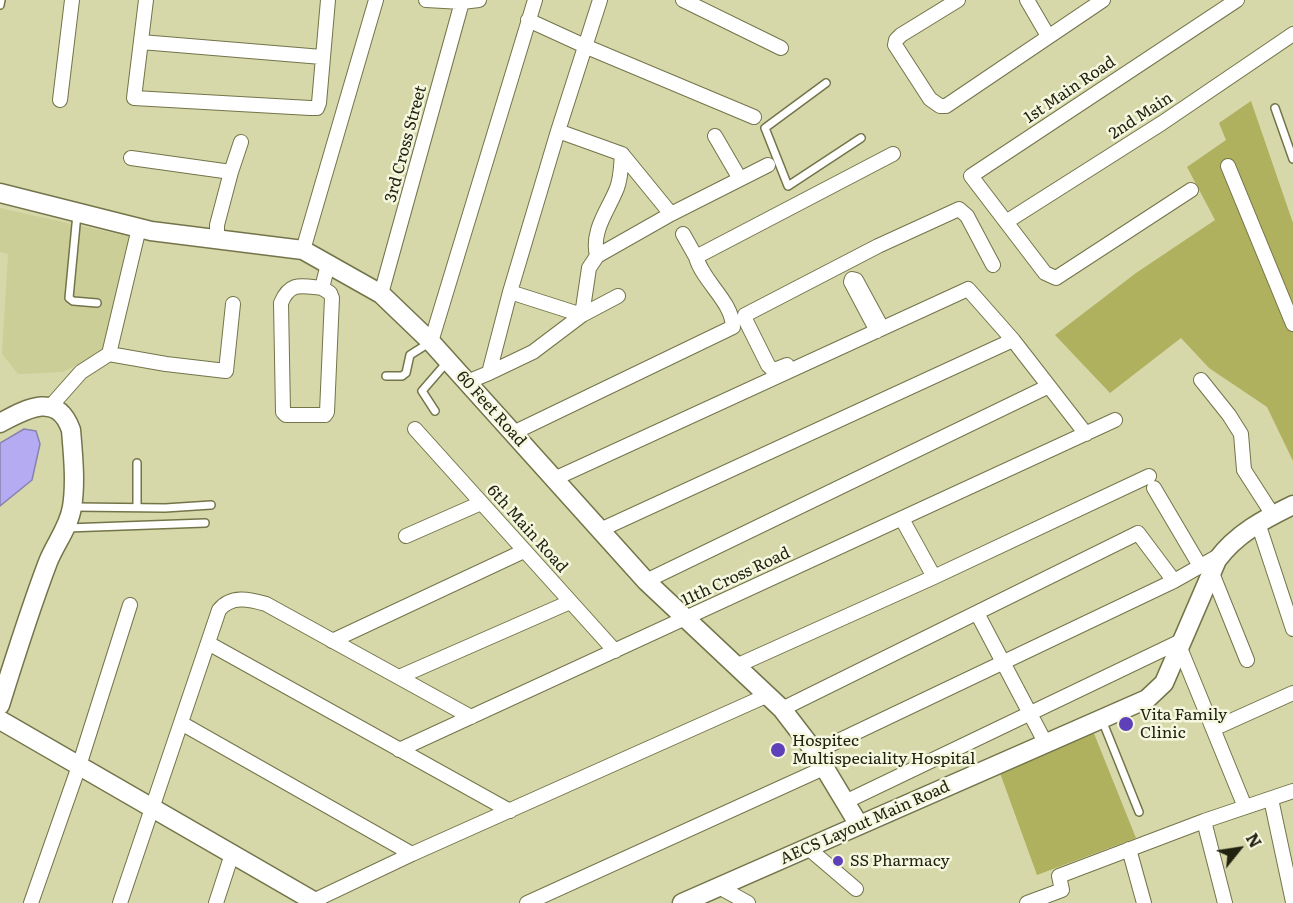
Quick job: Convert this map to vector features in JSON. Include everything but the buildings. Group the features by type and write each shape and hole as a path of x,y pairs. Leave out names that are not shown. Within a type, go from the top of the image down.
{"street":[{"path":"60,100 72,0"},
{"path":"146,0 134,98 317,108 320,103 328,0"},
{"path":"303,250 376,0"},
{"path":"426,0 462,2 478,0"},
{"path":"431,342 535,0"},
{"path":"489,373 510,292 600,0"},
{"path":"683,0 782,48"},
{"path":"958,0 901,35 895,45 930,99 940,106 946,106 1103,0"},
{"path":"1027,0 1048,36"},
{"name":"1st Main Road","path":"1006,222 971,176 1237,0"},
{"name":"3rd Cross Street","path":"381,294 462,2"},
{"path":"528,20 754,117"},
{"name":"2nd Main","path":"1006,222 1162,123 1293,34"},
{"path":"141,42 322,57"},
{"path":"558,131 622,154 671,214"},
{"path":"715,136 740,179"},
{"path":"217,238 217,225 241,142"},
{"path":"597,256 595,248 598,228 618,186 622,154"},
{"path":"696,256 893,154"},
{"path":"131,158 231,172"},
{"path":"582,315 589,268 597,256 671,214 768,165"},
{"path":"1228,166 1293,324"},
{"path":"1006,222 1045,273 1056,278 1191,190"},
{"name":"60 Feet Road","path":"0,193 139,228 303,250 381,294 431,342 646,580 782,709 820,760 859,825"},
{"path":"993,265 967,216 959,209 842,265 745,315 745,319 768,365 772,369 777,369 876,325 968,289 1013,340 1047,387 1086,434"},
{"path":"109,354 139,228"},
{"path":"513,433 733,327 732,317 699,267 696,256 683,234"},
{"path":"322,288 328,264"},
{"path":"842,265 876,325"},
{"path":"300,286 322,288 330,293 332,298 327,412 324,415 286,415 283,411 281,303 285,292 291,288 300,286"},
{"path":"510,292 582,315"},
{"path":"467,382 533,352 582,315 618,296"},
{"path":"50,406 81,372 109,354 226,371 233,304"},
{"path":"554,479 876,325"},
{"path":"600,530 1013,340"},
{"path":"1201,380 1241,434 1244,470 1265,519 1293,629"},
{"path":"646,580 1047,387"},
{"path":"0,423 25,410 39,406 50,406 65,416 71,430 72,507 31,609 0,704"},
{"name":"11th Cross Road","path":"399,750 1114,420"},
{"name":"6th Main Road","path":"415,429 615,651"},
{"path":"736,666 1151,482 1206,570 1246,660"},
{"path":"406,536 481,503"},
{"name":"AECS Layout Main Road","path":"682,903 1102,720 1137,704 1156,692 1164,683 1181,644 1206,570 1237,538 1265,519 1293,505"},
{"path":"902,519 934,577"},
{"path":"782,709 1138,533 1174,582"},
{"path":"332,641 524,551"},
{"path":"527,903 820,760 1003,664 1174,582 1206,570"},
{"path":"120,903 219,610 224,603 238,599 266,604 471,717"},
{"path":"399,678 570,602"},
{"path":"31,903 79,766 130,604"},
{"path":"977,613 1046,744"},
{"path":"208,644 510,811"},
{"path":"845,802 1181,644 1245,807"},
{"path":"1213,729 1293,693"},
{"path":"0,720 232,854 306,900 768,695"},
{"path":"181,723 412,854"},
{"path":"1027,903 1060,897 1062,890 1059,876 1204,821 1293,791"},
{"path":"1271,799 1293,902"},
{"path":"1204,821 1225,903"},
{"path":"808,848 856,889"},
{"path":"1129,849 1144,903"},
{"path":"216,903 232,854"},
{"path":"719,886 748,903"}],"lane":[{"path":"0,5 1,0"},
{"path":"765,128 826,83"},
{"path":"1275,108 1293,159"},
{"path":"754,117 765,128 788,186 861,138"},
{"path":"77,212 69,298 73,301 97,303"},
{"path":"386,376 402,376 406,373 410,355 431,342"},
{"path":"435,411 422,391 448,361"},
{"path":"137,463 137,507"},
{"path":"72,507 211,505"},
{"path":"64,528 205,523"},
{"path":"1102,720 1138,812"}],"shaded area":[{"path":"1251,101 1293,223 1293,461 1267,407 1209,368 1181,338 1110,393 1055,335 1136,273 1215,220 1187,167 1226,140 1219,123"},
{"path":"0,208 131,237 106,350 63,372 18,374 2,354 8,254 0,252"},
{"path":"24,429 36,431 40,444 32,480 0,506 0,443"},
{"path":"1093,731 1136,838 1037,875 1000,773"}],"place":[{"name":"Vita Family Clinic","path":"1126,724"},
{"name":"Hospitec Multispeciality Hospital","path":"778,750"},
{"name":"SS Pharmacy","path":"838,861"}]}
